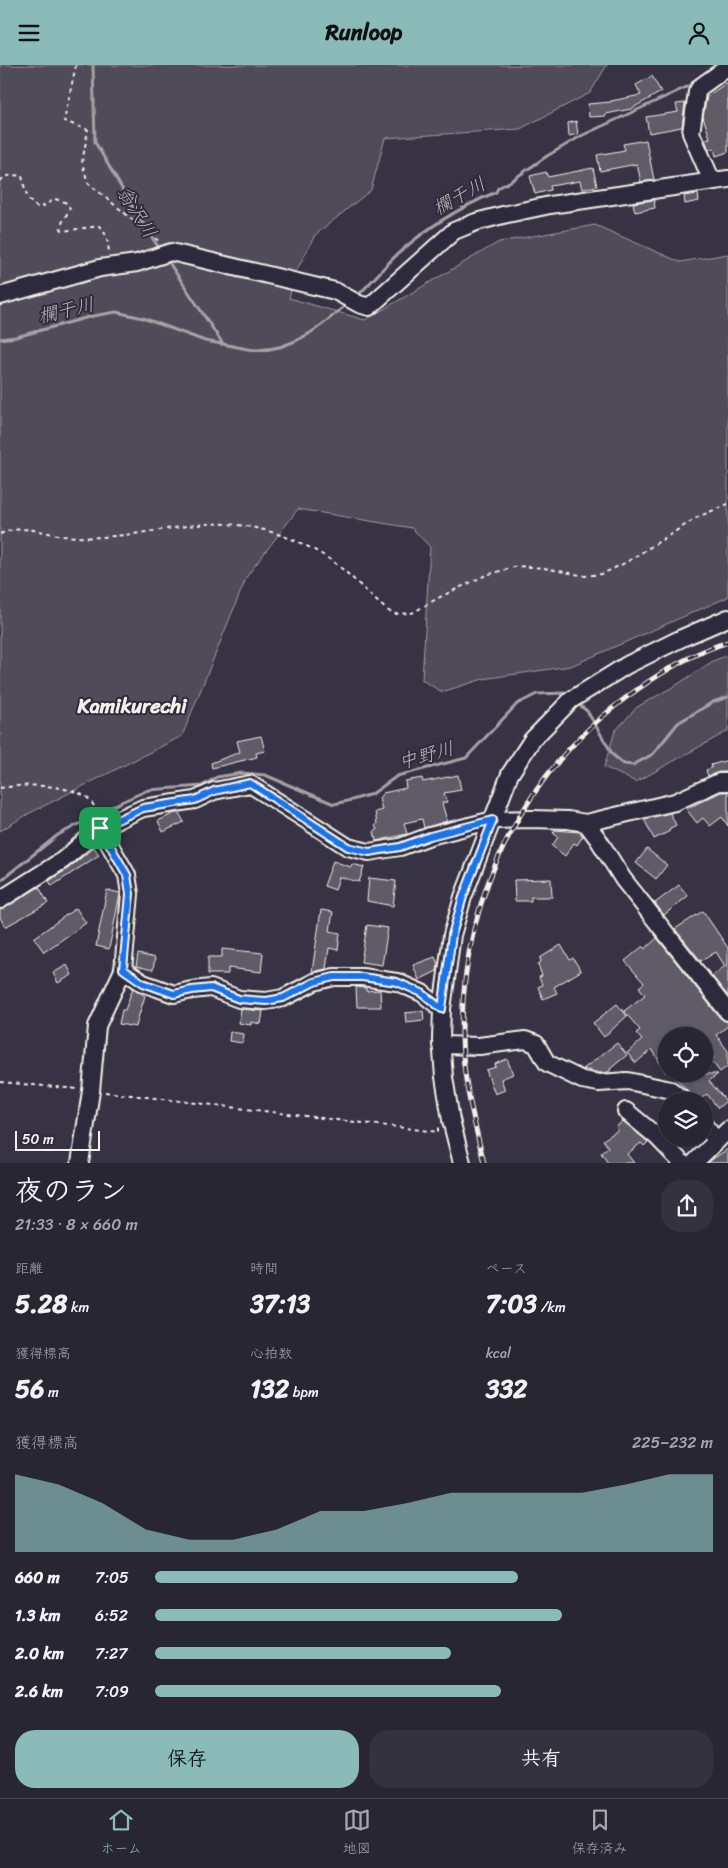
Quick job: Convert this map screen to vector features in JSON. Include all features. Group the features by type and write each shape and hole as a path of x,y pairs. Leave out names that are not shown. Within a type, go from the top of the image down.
{"street":[{"path":"0,296 100,268 137,263 171,251 335,291 359,304 369,307 454,231 476,223 550,205 720,180 691,133 697,92 700,87 728,67"},
{"path":"462,1163 451,1120 444,1077 441,1045 442,1009 452,935 463,897 510,774 532,740 571,700 627,665 728,618"},
{"path":"0,900 63,860 100,828 143,808 195,800 214,791 250,783 348,847 369,852 400,847 430,836 493,820 568,820 586,823 675,803 720,782 728,782"},
{"path":"586,823 623,879 728,1012"},
{"path":"80,1163 91,1091 98,1026 123,969 130,894 127,875 100,828"},
{"path":"123,969 143,983 174,994 211,988 239,999 266,1001 283,998 314,982 334,977 362,977 397,982 422,993 442,1009"},
{"path":"441,1045 478,1046 525,1040 536,1044 547,1063 582,1080 599,1083 628,1081 671,1092"},
{"path":"626,1111 656,1136 682,1163"},
{"path":"694,1163 722,1136"}],"path":[{"path":"76,65 64,121 88,130 82,163 88,183 171,251"},
{"path":"0,181 5,176 22,176 29,202 33,206 40,208 55,199 66,202 70,208 60,227 63,231 99,226 102,227 107,237"},
{"path":"0,534 28,528 63,536 100,538 209,524 244,526 272,532 314,551 335,564 387,610 394,614 405,614 412,613 486,575 518,566 544,568 585,576 602,574 626,563 698,517 728,504"},
{"path":"0,788 22,785 61,789 84,795 98,813 100,828"},
{"path":"0,1082 438,1132 437,1122"}],"shaded area":[{"path":"0,65 607,65 590,93 520,129 385,138 371,190 315,235 297,270 289,298 365,320 499,242 595,225 680,262 728,254 728,597 571,666 483,679 442,692 422,680 430,547 412,528 298,509 247,576 182,736 28,814 0,831"},
{"path":"728,655 728,731 636,782 604,767 615,731 637,707 678,684 713,661"}],"building":[{"path":"652,76 661,92 631,109 606,114 606,116 589,117 588,104 611,102 641,95 636,85"},
{"path":"728,82 728,152 716,156 714,148 709,150 705,139 710,138 703,117 707,96"},
{"path":"685,103 682,127 649,133 646,117 678,112 676,104"},
{"path":"576,121 578,134 569,136 568,123"},
{"path":"646,140 654,180 641,182 637,164 600,171 597,155 625,150 623,144"},
{"path":"593,168 597,186 582,189 580,181 550,186 551,190 535,194 530,176 546,172 548,177"},
{"path":"698,194 699,201 685,204 684,196"},
{"path":"654,200 655,208 635,212 633,203"},
{"path":"261,736 265,751 256,753 257,757 212,768 211,763 240,752 237,741"},
{"path":"728,760 728,772 719,772 708,776 706,770 712,768 711,765"},
{"path":"458,775 461,790 444,793 447,802 442,803 447,821 424,828 422,819 404,823 407,834 376,841 374,831 377,830 375,812 382,810 379,798 383,793 406,788 405,781 422,778 423,782"},
{"path":"721,792 728,792 728,826 722,817 710,826 703,818 697,823 686,809"},
{"path":"179,813 184,822 163,832 158,821"},
{"path":"670,813 676,825 669,829 670,831 654,839 644,819"},
{"path":"555,830 579,832 583,836 577,845 574,843 565,856 552,846 558,837 553,833"},
{"path":"94,847 99,855 52,886 49,881 69,868"},
{"path":"647,849 667,865 656,879 636,863"},
{"path":"333,861 351,867 352,864 364,867 359,882 339,877 335,890 324,886"},
{"path":"369,878 396,881 393,906 367,901"},
{"path":"551,879 552,897 531,897 531,901 515,901 514,880"},
{"path":"679,885 688,896 664,915 655,903"},
{"path":"39,887 48,903 5,927 0,917 0,910"},
{"path":"107,890 120,893 109,949 96,946"},
{"path":"76,908 86,923 44,952 34,938"},
{"path":"321,910 333,912 330,931 340,933 338,950 329,948 326,969 312,972"},
{"path":"703,911 728,948 728,996 712,976 725,966 716,952 701,961 675,929"},
{"path":"367,925 388,928 382,965 361,962"},
{"path":"657,938 720,1018 728,1022 728,1026 716,1035 728,1051 728,1066 720,1072 713,1063 713,1027 658,1027 658,1059 652,1049 636,1063 627,1053 642,1040 636,1033 640,1030 624,1011 645,995 639,987 644,983 625,961 643,946 645,949"},
{"path":"561,945 570,960 573,958 581,971 554,987 557,993 543,999 538,987 542,985 539,977 542,976 538,964 541,962 540,958"},
{"path":"222,949 263,953 261,972 228,968 228,974 208,974 208,957 222,957"},
{"path":"138,954 155,958 153,970 136,966"},
{"path":"435,957 438,964 437,971 419,980 413,965"},
{"path":"67,965 72,975 58,983 53,973"},
{"path":"356,987 366,988 366,991 380,990 381,1007 357,1007"},
{"path":"133,988 145,996 136,1027 119,1024 122,1010 125,1010"},
{"path":"617,1004 627,1016 604,1037 593,1023"},
{"path":"241,1009 263,1011 261,1024 251,1022 251,1025 239,1023"},
{"path":"423,1011 424,1020 406,1022 405,1013"},
{"path":"230,1032 244,1034 243,1043 229,1041"},
{"path":"617,1043 627,1055 611,1070 600,1073 583,1069"},
{"path":"507,1059 513,1074 501,1079 505,1090 495,1094 486,1070 496,1067 495,1064"},
{"path":"680,1082 710,1082 726,1101 718,1108 713,1102 713,1092 689,1092"},
{"path":"623,1121 648,1142 644,1146 641,1143 627,1154 634,1163 608,1163 601,1153 608,1147 603,1140 618,1130 616,1127"},
{"path":"728,1149 728,1163 708,1163 714,1158"}],"waterway":[{"name":"翁沢川","path":"93,65 95,142 136,213 161,251"},
{"name":"欄干川","path":"357,296 400,252 446,218 496,192 498,188 581,136 693,84"},
{"name":"翁沢川","path":"166,258 223,344"},
{"name":"欄干川","path":"223,344 257,350 283,346 318,328 348,303"},
{"name":"欄干川","path":"0,339 16,337 93,316 116,312 143,318 205,341 222,344"},
{"name":"中野川","path":"0,881 58,835 148,790 202,786 217,777 242,773 265,775 334,804 352,800 372,794 397,776 466,758 517,704 537,694 565,693 568,696"},
{"name":"中野川","path":"577,703 587,711 613,755 624,764 633,765 653,754 678,723 713,702 728,697"}],"railway":[{"path":"484,1163 469,1098 464,1066 462,1033 465,982 473,932 488,884 507,839 532,796 562,757 598,721 638,689 670,668 704,651 728,642"}],"district":[{"name":"Kamikurechi","path":"132,706"}],"route":[{"path":"250,783 329,836 348,847 369,852 400,847 430,836 493,820 463,897 452,935 442,1009 422,993 397,982 362,977 334,977 314,982 283,998 266,1001 239,999 211,988 174,994 143,983 123,969 130,894 127,875 100,828 143,808 195,800 214,791 250,783"}]}
